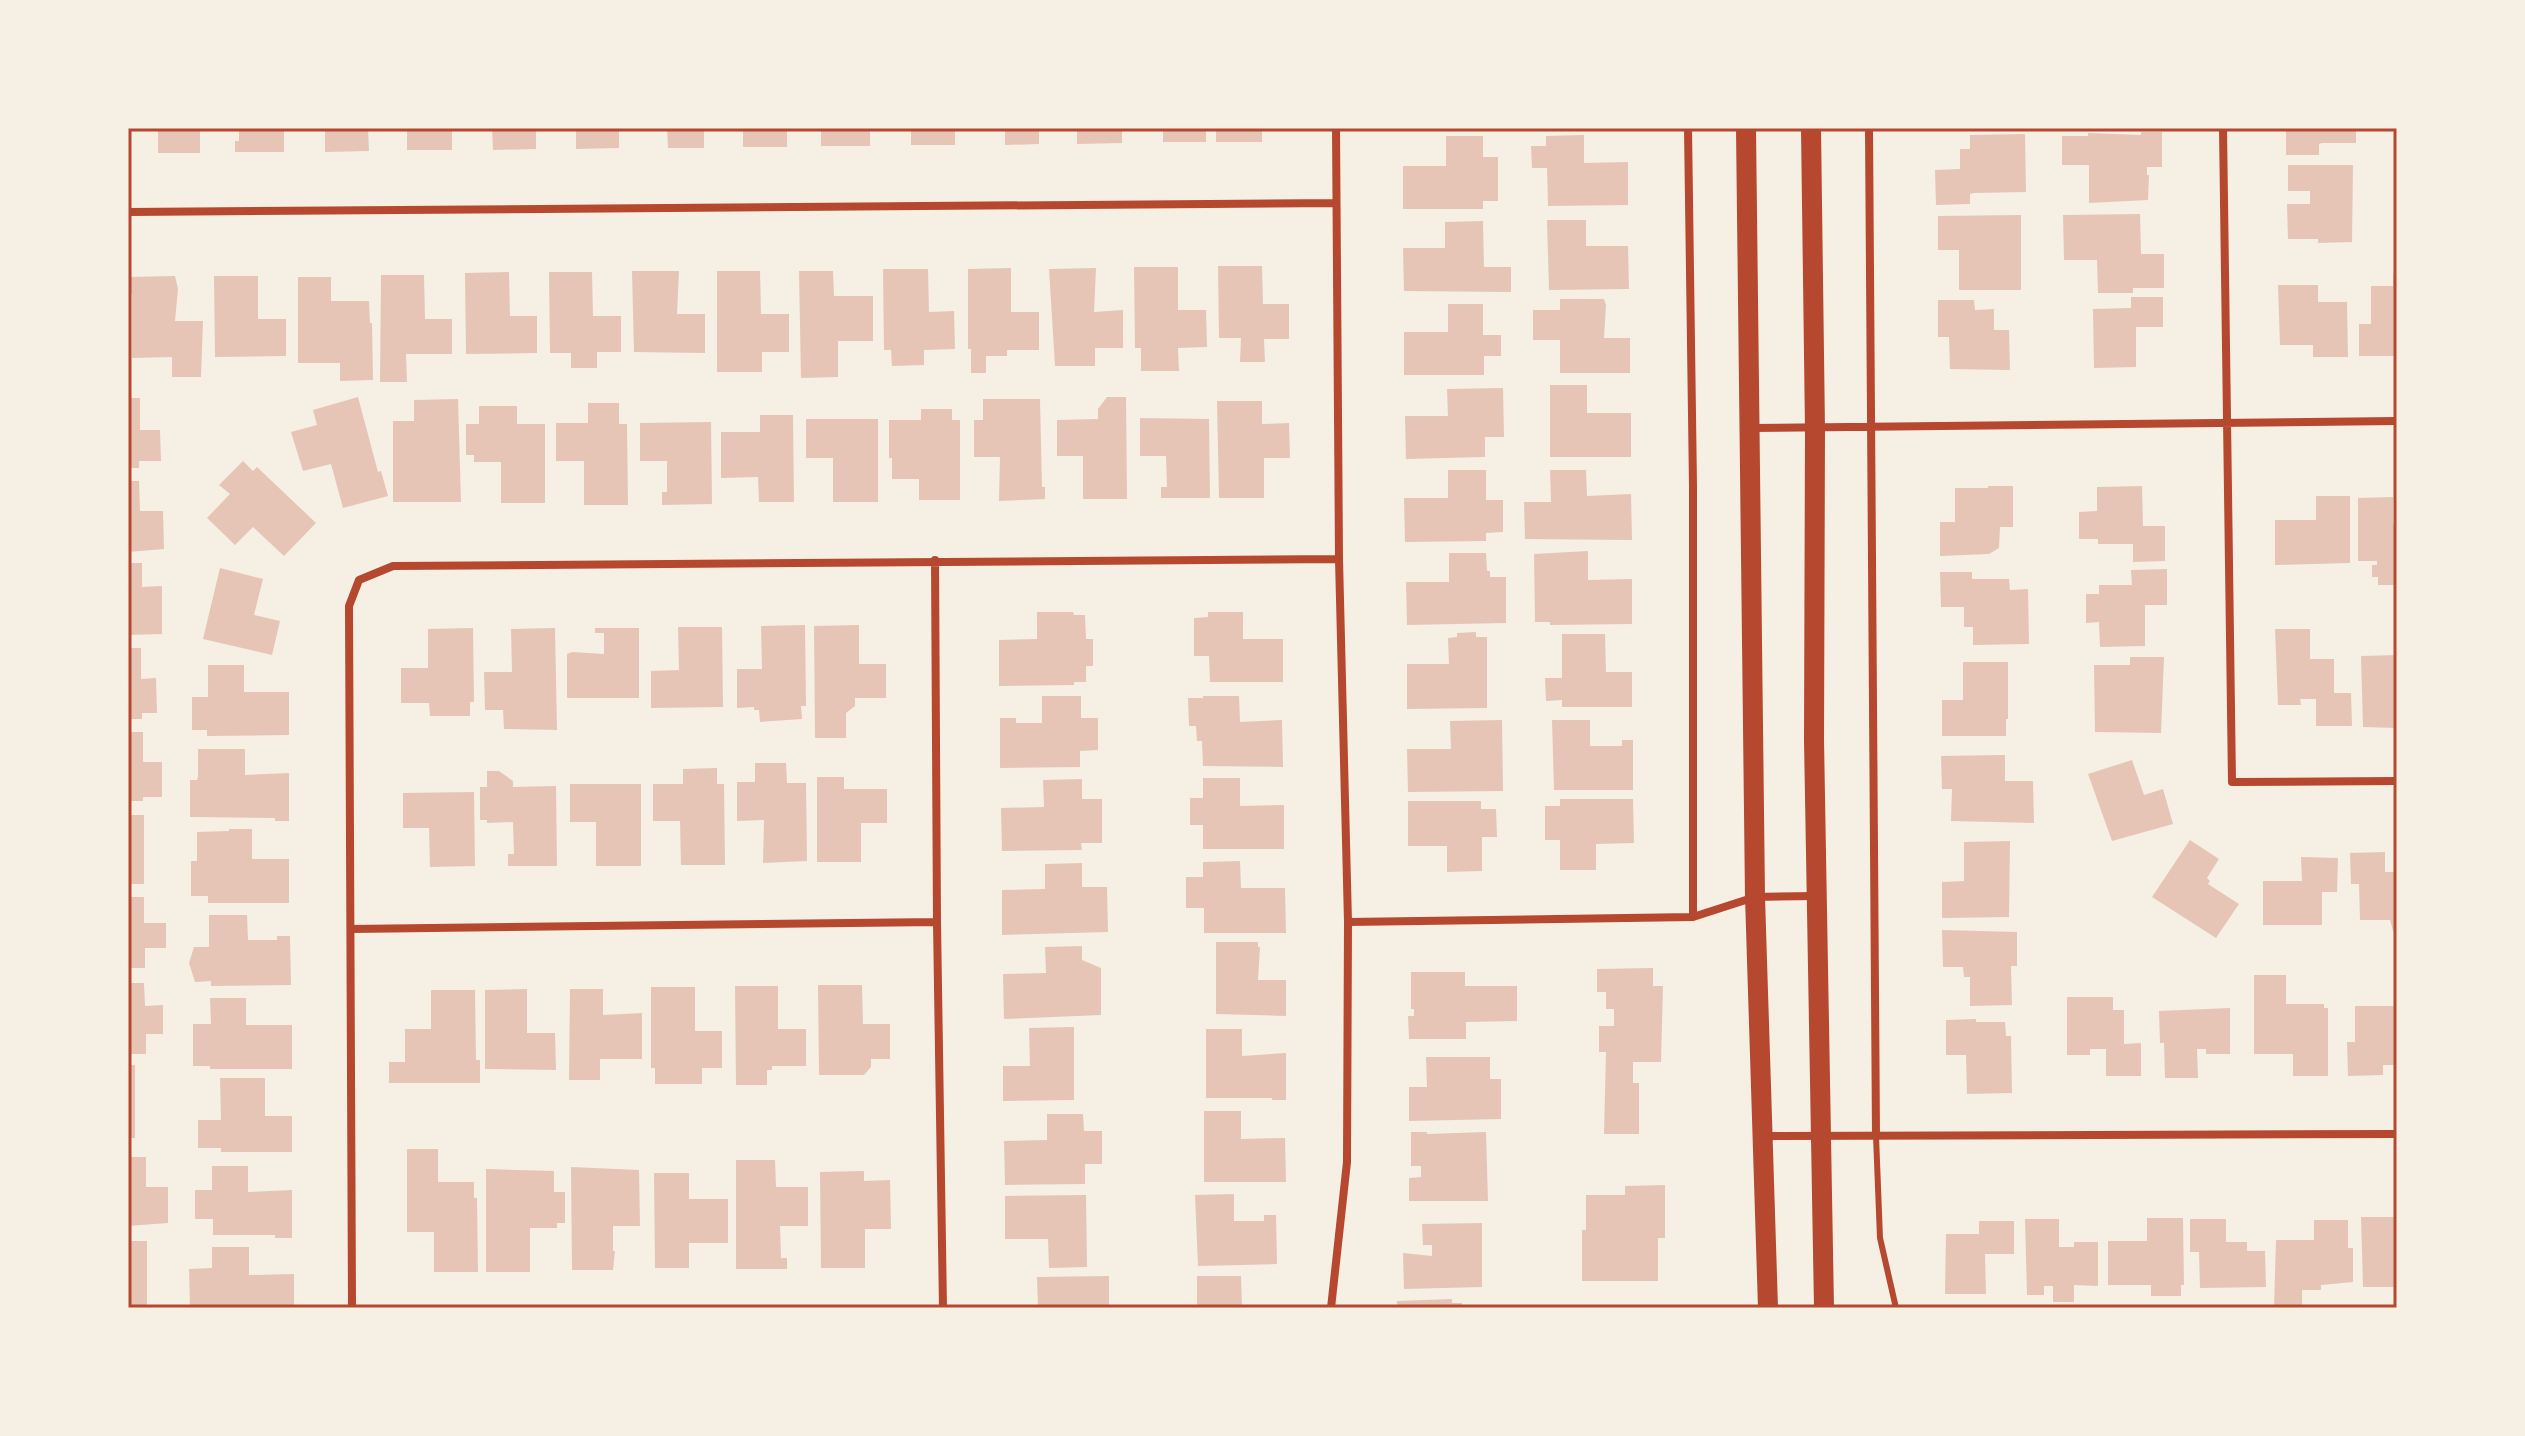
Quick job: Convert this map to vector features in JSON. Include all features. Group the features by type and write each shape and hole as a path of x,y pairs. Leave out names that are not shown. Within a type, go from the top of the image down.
{"main road":[{"path":"1746,128 1755,897 1768,1308"},
{"path":"1811,128 1815,429 1814,740 1824,1308"}],"street":[{"path":"1331,1308 1347,1162 1348,922 1339,559 1336,128"},
{"path":"1688,128 1693,486 1693,917"},
{"path":"1869,128 1876,1136"},
{"path":"2223,128 2232,782 2397,781"},
{"path":"128,212 1336,203"},
{"path":"1748,428 2397,421"},
{"path":"352,1308 349,606 359,580 393,566 1339,559"},
{"path":"935,560 943,1308"},
{"path":"1348,922 1693,917 1755,897 1817,896"},
{"path":"351,929 937,922"},
{"path":"1761,1136 2397,1134"}],"lane":[{"path":"1876,1136 1880,1238 1896,1308"}],"building":[{"path":"158,128 200,128 200,153 158,153"},
{"path":"239,128 284,128 284,152 235,152"},
{"path":"325,128 368,128 369,151 325,152"},
{"path":"407,128 452,128 452,150 407,150"},
{"path":"492,128 536,128 536,149 493,150"},
{"path":"576,128 619,128 619,148 576,149"},
{"path":"667,128 704,128 704,148 668,148"},
{"path":"743,128 787,128 787,147 743,147"},
{"path":"821,128 870,128 870,146 821,146"},
{"path":"911,128 955,128 955,145 911,145"},
{"path":"1005,128 1039,128 1039,144 1005,145"},
{"path":"1077,128 1122,128 1122,143 1077,144"},
{"path":"1163,128 1206,128 1206,142 1163,142"},
{"path":"1216,128 1262,128 1262,142 1216,142"},
{"path":"2286,128 2356,128 2356,143 2322,143 2319,144 2319,155 2286,155"},
{"path":"2141,132 2162,132 2162,167 2147,167 2148,200 2089,203 2089,165 2062,165 2062,136 2088,136 2088,133 2141,135"},
{"path":"2025,134 2026,192 1974,193 1970,194 1970,204 1936,205 1935,170 1960,169 1960,149 1970,149 1970,135"},
{"path":"1584,135 1584,163 1628,162 1628,205 1548,206 1547,168 1532,168 1531,146 1546,146 1546,136"},
{"path":"1446,136 1483,136 1483,157 1498,157 1498,201 1483,201 1483,209 1403,209 1403,166 1446,166"},
{"path":"2288,165 2353,165 2352,242 2318,243 2318,239 2288,239 2287,204 2310,204 2310,191 2288,191"},
{"path":"2140,214 2141,254 2164,254 2164,288 2133,288 2133,293 2098,293 2097,260 2064,260 2063,215"},
{"path":"2021,215 2021,290 1959,290 1959,250 1938,250 1938,216"},
{"path":"1547,220 1586,220 1586,246 1628,246 1629,289 1549,290"},
{"path":"1483,221 1484,267 1511,267 1511,292 1404,291 1403,248 1445,248 1445,222"},
{"path":"1218,266 1262,266 1263,304 1289,304 1289,339 1264,339 1265,362 1240,362 1241,338 1219,338"},
{"path":"1134,267 1178,267 1178,310 1206,310 1207,347 1178,348 1179,371 1141,371 1141,348 1135,348"},
{"path":"1011,268 1011,312 1039,312 1039,350 1007,350 1007,356 986,356 986,373 971,373 968,269"},
{"path":"1096,268 1094,312 1123,310 1123,348 1095,348 1095,366 1055,366 1049,269"},
{"path":"883,269 928,269 929,312 954,311 955,349 924,350 924,365 892,366 891,350 884,350"},
{"path":"632,271 679,271 677,314 705,314 705,353 634,352"},
{"path":"717,271 760,271 761,314 789,314 789,352 762,352 762,372 717,372"},
{"path":"799,271 833,271 834,296 873,296 873,341 838,341 838,377 801,378"},
{"path":"509,272 510,316 537,316 537,353 466,354 465,273"},
{"path":"549,272 592,272 593,316 621,316 621,352 597,352 597,368 571,368 571,353 550,353"},
{"path":"2393,273 2397,273 2394,356 2359,356 2359,324 2371,324 2371,286 2393,286"},
{"path":"381,275 424,275 425,319 452,319 452,354 406,354 407,382 380,382"},
{"path":"175,276 178,289 175,321 203,321 201,377 172,377 172,357 132,358 129,277"},
{"path":"214,276 258,276 258,319 286,319 286,356 215,357"},
{"path":"298,277 331,277 331,301 369,301 373,380 340,381 340,363 298,363"},
{"path":"2278,285 2318,285 2318,302 2347,302 2348,357 2313,357 2313,345 2280,345"},
{"path":"2131,297 2163,297 2163,327 2136,327 2136,367 2094,368 2093,309 2131,308"},
{"path":"1560,299 1604,299 1604,338 1630,338 1630,373 1560,373 1560,340 1533,340 1533,310 1560,310"},
{"path":"1938,300 1974,300 1975,310 1994,309 1994,330 2009,330 2010,370 1950,369 1949,337 1938,337"},
{"path":"1448,304 1483,304 1483,335 1501,335 1501,356 1484,356 1484,375 1404,375 1404,332 1448,332"},
{"path":"1550,385 1587,385 1587,413 1631,413 1631,457 1550,457"},
{"path":"1503,388 1504,437 1485,437 1485,457 1406,459 1405,416 1448,416 1447,389"},
{"path":"358,397 378,472 381,471 388,496 343,508 331,464 303,471 291,432 317,425 313,410"},
{"path":"1107,397 1126,397 1127,499 1083,499 1083,456 1057,456 1057,420 1098,419 1098,409"},
{"path":"128,398 140,398 140,430 160,430 161,461 139,461 139,468 128,468"},
{"path":"458,399 461,502 393,502 393,421 414,421 414,400"},
{"path":"983,399 1040,399 1045,499 999,501 1000,457 974,457 974,420 983,420"},
{"path":"1217,401 1262,401 1262,424 1289,423 1290,458 1264,458 1264,498 1219,498"},
{"path":"588,403 619,403 619,424 627,424 628,505 584,505 584,461 556,461 556,423 588,423"},
{"path":"479,406 517,406 517,424 545,424 545,503 501,503 501,462 474,462 474,455 466,455 466,424 479,424"},
{"path":"921,409 952,409 952,420 960,420 960,500 919,500 919,479 892,479 889,420 921,420"},
{"path":"760,415 793,415 794,502 759,502 758,477 721,478 721,432 760,432"},
{"path":"1140,418 1209,419 1210,498 1161,498 1161,487 1167,487 1166,456 1140,456"},
{"path":"806,419 878,419 878,502 833,502 833,458 806,458"},
{"path":"711,422 712,504 662,505 662,492 667,492 667,461 640,461 640,423"},
{"path":"243,461 253,471 257,467 316,523 284,556 253,527 235,545 207,518 230,494 219,485"},
{"path":"1448,470 1486,470 1486,500 1503,500 1503,532 1486,533 1486,541 1405,542 1404,498 1448,498"},
{"path":"1550,470 1586,470 1587,496 1631,494 1632,540 1525,539 1524,502 1551,502"},
{"path":"128,481 139,481 140,511 163,511 164,549 128,552"},
{"path":"2013,486 2013,527 2000,527 1999,548 1989,554 1940,556 1940,522 1955,522 1955,488"},
{"path":"2142,486 2143,526 2165,526 2165,561 2133,562 2133,544 2098,544 2098,539 2079,539 2079,512 2097,511 2097,487"},
{"path":"2316,496 2350,496 2350,563 2275,565 2275,520 2316,520"},
{"path":"2393,497 2393,524 2397,524 2397,585 2378,585 2378,577 2372,577 2372,565 2377,565 2377,561 2358,561 2358,498"},
{"path":"1588,551 1588,580 1632,579 1632,624 1550,625 1550,622 1535,622 1534,554"},
{"path":"1449,553 1486,553 1490,577 1506,577 1506,623 1407,625 1406,582 1449,582"},
{"path":"128,563 142,563 142,587 162,586 162,634 128,635"},
{"path":"220,568 263,579 254,615 280,621 272,655 203,639"},
{"path":"2167,569 2167,605 2145,605 2145,646 2100,647 2099,622 2086,623 2086,594 2099,594 2099,585 2132,585 2131,570"},
{"path":"1940,572 1972,572 1972,579 2009,579 2010,590 2028,589 2029,644 1973,645 1973,627 1964,627 1964,607 1941,607"},
{"path":"1037,612 1085,615 1086,639 1093,639 1093,666 1086,666 1086,682 1074,682 1074,685 999,686 999,640 1037,639"},
{"path":"1208,612 1243,612 1243,639 1283,639 1283,682 1210,682 1209,656 1194,656 1194,618 1208,617"},
{"path":"805,625 806,706 801,706 802,719 760,722 759,710 754,710 754,707 737,708 737,669 762,669 761,626"},
{"path":"859,625 859,664 886,664 886,698 855,698 855,706 846,713 846,738 815,738 814,626"},
{"path":"678,627 722,627 723,707 651,708 651,671 679,670"},
{"path":"473,628 474,702 470,702 470,716 430,716 429,703 401,703 401,668 428,668 428,629"},
{"path":"555,628 557,730 504,729 503,710 485,710 484,672 512,672 511,629"},
{"path":"595,628 639,628 639,698 567,698 567,654 604,654 604,633 595,633"},
{"path":"2275,629 2310,629 2310,659 2334,659 2334,693 2351,693 2352,726 2316,726 2316,699 2300,699 2301,705 2278,705"},
{"path":"1476,632 1476,637 1487,637 1487,708 1407,709 1407,664 1449,664 1448,638 1457,637 1457,633"},
{"path":"1562,634 1605,634 1606,672 1632,672 1632,707 1562,707 1562,700 1546,701 1545,678 1562,678"},
{"path":"128,648 141,648 141,679 156,678 157,713 142,713 142,719 128,719"},
{"path":"2397,655 2397,728 2363,727 2361,656"},
{"path":"2130,657 2164,657 2161,733 2095,732 2094,665 2130,665"},
{"path":"1963,662 2008,662 2006,736 1942,736 1942,700 1963,700"},
{"path":"208,665 244,665 244,692 289,692 289,735 207,736 207,730 192,730 192,697 208,697"},
{"path":"1042,696 1081,696 1081,718 1098,718 1098,750 1080,751 1080,767 1000,768 1000,718 1016,718 1016,723 1042,723"},
{"path":"1239,696 1240,722 1282,720 1283,767 1203,766 1202,741 1197,741 1196,726 1189,726 1188,698"},
{"path":"1502,720 1503,791 1408,792 1407,749 1451,749 1450,721"},
{"path":"1552,720 1590,720 1590,746 1622,746 1622,740 1633,740 1633,790 1554,790"},
{"path":"128,732 143,732 143,762 162,762 162,797 128,801"},
{"path":"198,749 245,749 245,775 289,773 289,821 275,821 275,818 190,817 190,780 197,780"},
{"path":"2005,755 2005,781 2033,781 2034,823 1951,821 1952,789 1942,789 1941,756"},
{"path":"2132,760 2144,795 2163,789 2173,824 2112,841 2088,774"},
{"path":"755,763 786,763 787,783 806,783 807,861 763,863 764,820 737,821 737,782 755,782"},
{"path":"717,768 717,784 724,784 725,865 681,865 680,821 653,821 653,784 683,784 683,769"},
{"path":"487,771 499,771 513,781 513,787 556,786 557,866 508,866 508,854 514,854 513,822 487,823 487,820 480,820 480,787 487,787"},
{"path":"817,777 844,777 844,789 887,789 887,823 861,823 861,862 817,862"},
{"path":"1203,778 1240,778 1240,806 1284,805 1284,849 1203,849 1203,825 1190,825 1190,798 1203,798"},
{"path":"1082,779 1082,799 1102,799 1102,843 1081,843 1082,850 1002,851 1001,808 1044,807 1043,780"},
{"path":"570,784 641,784 641,866 596,866 596,822 570,822"},
{"path":"474,792 475,866 430,867 429,828 403,828 403,793"},
{"path":"1560,799 1633,799 1634,843 1596,844 1596,870 1560,870 1560,840 1545,840 1545,806 1560,806"},
{"path":"1408,801 1481,801 1481,809 1496,809 1497,837 1482,837 1482,871 1447,872 1447,846 1408,846"},
{"path":"128,815 144,815 144,884 128,884"},
{"path":"252,829 252,859 289,859 289,903 208,903 208,896 191,896 191,861 197,861 197,832"},
{"path":"2190,840 2219,859 2207,878 2210,881 2208,884 2239,904 2216,938 2152,897"},
{"path":"2010,841 2009,917 1942,918 1942,882 1964,881 1964,842"},
{"path":"2385,852 2385,872 2397,872 2397,945 2390,920 2360,920 2359,884 2351,884 2350,853"},
{"path":"2301,857 2338,858 2337,892 2322,892 2322,925 2263,925 2263,881 2302,881"},
{"path":"1240,861 1241,888 1285,888 1286,933 1204,933 1204,908 1186,908 1186,877 1203,877 1203,862"},
{"path":"1082,863 1082,887 1107,887 1108,932 1002,935 1002,890 1045,889 1045,864"},
{"path":"128,897 144,897 144,923 166,923 166,948 145,948 145,968 128,968"},
{"path":"209,915 247,915 248,940 277,940 277,936 290,936 291,985 211,986 211,981 195,982 189,963 194,947 209,947"},
{"path":"1942,930 2017,932 2017,966 2011,966 2012,1005 1970,1006 1970,977 1964,977 1963,967 1943,967"},
{"path":"1216,942 1258,942 1258,980 1286,980 1286,1016 1216,1014"},
{"path":"1082,946 1082,960 1101,968 1101,1015 1004,1019 1003,974 1046,973 1045,947"},
{"path":"1653,968 1653,986 1663,986 1661,1062 1633,1062 1633,1083 1639,1083 1639,1134 1604,1134 1606,1052 1599,1052 1599,1026 1614,1026 1614,1009 1606,1009 1606,992 1597,992 1597,969"},
{"path":"1411,972 1465,972 1465,986 1517,986 1517,1021 1466,1022 1466,1039 1409,1039 1408,1016 1414,1016 1414,1009 1411,1009"},
{"path":"2254,975 2286,975 2286,1004 2324,1004 2324,1008 2328,1008 2328,1076 2293,1076 2293,1054 2254,1054"},
{"path":"128,983 144,983 145,1006 163,1005 163,1034 146,1034 146,1054 128,1054"},
{"path":"818,985 862,985 863,1024 890,1024 890,1059 871,1059 871,1067 864,1075 819,1075"},
{"path":"735,986 778,986 778,1029 806,1029 806,1066 772,1066 772,1070 767,1070 767,1085 736,1085"},
{"path":"651,987 695,987 695,1031 722,1031 722,1068 702,1068 702,1084 655,1084 655,1068 651,1068"},
{"path":"527,989 527,1033 555,1033 556,1070 485,1069 485,990"},
{"path":"570,989 603,989 603,1015 642,1013 642,1059 600,1059 600,1080 569,1080"},
{"path":"431,990 475,990 476,1060 480,1060 480,1083 389,1083 389,1062 405,1062 405,1029 431,1029"},
{"path":"2067,997 2113,997 2113,1010 2124,1010 2124,1044 2141,1043 2141,1076 2106,1076 2106,1049 2090,1049 2090,1055 2067,1055"},
{"path":"210,998 246,998 246,1025 292,1025 292,1069 210,1069 210,1066 193,1066 193,1024 211,1024"},
{"path":"2355,1006 2397,1006 2397,1065 2383,1065 2383,1075 2348,1076 2347,1042 2355,1042"},
{"path":"2230,1008 2230,1054 2206,1054 2206,1049 2197,1049 2198,1078 2165,1078 2159,1011"},
{"path":"1976,1019 1976,1022 2005,1022 2006,1036 2011,1036 2012,1093 1967,1094 1966,1055 1946,1055 1946,1020"},
{"path":"1074,1027 1074,1100 1003,1101 1003,1066 1030,1066 1029,1028"},
{"path":"1206,1029 1242,1029 1242,1056 1286,1053 1286,1100 1206,1098"},
{"path":"1426,1057 1490,1057 1490,1079 1501,1079 1501,1119 1409,1121 1409,1087 1427,1087"},
{"path":"128,1065 135,1065 135,1138 128,1138"},
{"path":"220,1078 265,1078 265,1116 292,1116 292,1152 221,1152 221,1148 198,1148 198,1120 221,1120"},
{"path":"1204,1111 1241,1111 1241,1139 1285,1138 1286,1182 1204,1182"},
{"path":"1047,1114 1083,1114 1084,1131 1102,1131 1102,1164 1085,1164 1085,1184 1005,1185 1004,1141 1047,1140"},
{"path":"1411,1132 1486,1132 1488,1201 1409,1201 1409,1178 1421,1177 1421,1166 1411,1166"},
{"path":"407,1149 438,1149 438,1182 474,1182 478,1272 434,1272 434,1232 407,1232"},
{"path":"128,1157 146,1157 146,1187 168,1187 168,1223 128,1226"},
{"path":"736,1160 775,1160 776,1187 808,1187 808,1226 780,1226 781,1258 787,1258 787,1269 736,1269"},
{"path":"212,1166 248,1166 248,1192 292,1190 292,1238 213,1235 213,1219 195,1219 195,1190 212,1190"},
{"path":"571,1167 639,1170 640,1226 613,1226 613,1270 572,1270"},
{"path":"486,1169 554,1171 554,1192 565,1192 565,1223 557,1223 557,1228 530,1228 530,1272 486,1272"},
{"path":"864,1171 864,1181 890,1180 891,1229 865,1229 865,1268 821,1268 820,1172"},
{"path":"654,1173 689,1173 689,1199 728,1199 728,1243 689,1243 689,1268 655,1268"},
{"path":"1665,1185 1665,1238 1658,1238 1658,1281 1582,1281 1586,1195 1625,1195 1625,1186"},
{"path":"1234,1194 1234,1221 1264,1221 1264,1215 1276,1215 1277,1264 1198,1266 1195,1195"},
{"path":"1086,1195 1087,1267 1049,1268 1048,1239 1005,1239 1005,1196"},
{"path":"2361,1217 2394,1217 2394,1228 2397,1228 2397,1287 2363,1287"},
{"path":"2147,1218 2183,1218 2184,1285 2181,1285 2181,1296 2151,1296 2151,1285 2108,1285 2108,1241 2147,1241"},
{"path":"2025,1219 2059,1219 2059,1247 2074,1247 2074,1242 2098,1242 2098,1286 2074,1285 2074,1302 2053,1302 2053,1286 2044,1286 2044,1295 2027,1295"},
{"path":"2190,1219 2226,1219 2226,1242 2247,1242 2247,1251 2265,1251 2266,1287 2200,1288 2199,1252 2190,1252"},
{"path":"2314,1220 2348,1220 2348,1248 2353,1248 2353,1282 2321,1285 2321,1290 2302,1290 2302,1308 2274,1308 2276,1240 2314,1240"},
{"path":"1979,1221 2014,1221 2014,1254 1985,1254 1986,1294 1945,1294 1946,1234 1979,1234"},
{"path":"1482,1223 1482,1287 1404,1289 1403,1253 1432,1256 1432,1245 1423,1245 1422,1224"},
{"path":"128,1241 147,1241 147,1308 128,1308"},
{"path":"212,1247 249,1247 249,1275 294,1274 294,1308 190,1305 189,1269 212,1268"},
{"path":"1109,1276 1109,1308 1038,1308 1037,1277"},
{"path":"1197,1276 1241,1276 1242,1308 1197,1308"},
{"path":"1452,1299 1452,1303 1462,1303 1462,1308 1397,1308 1397,1301"}]}
